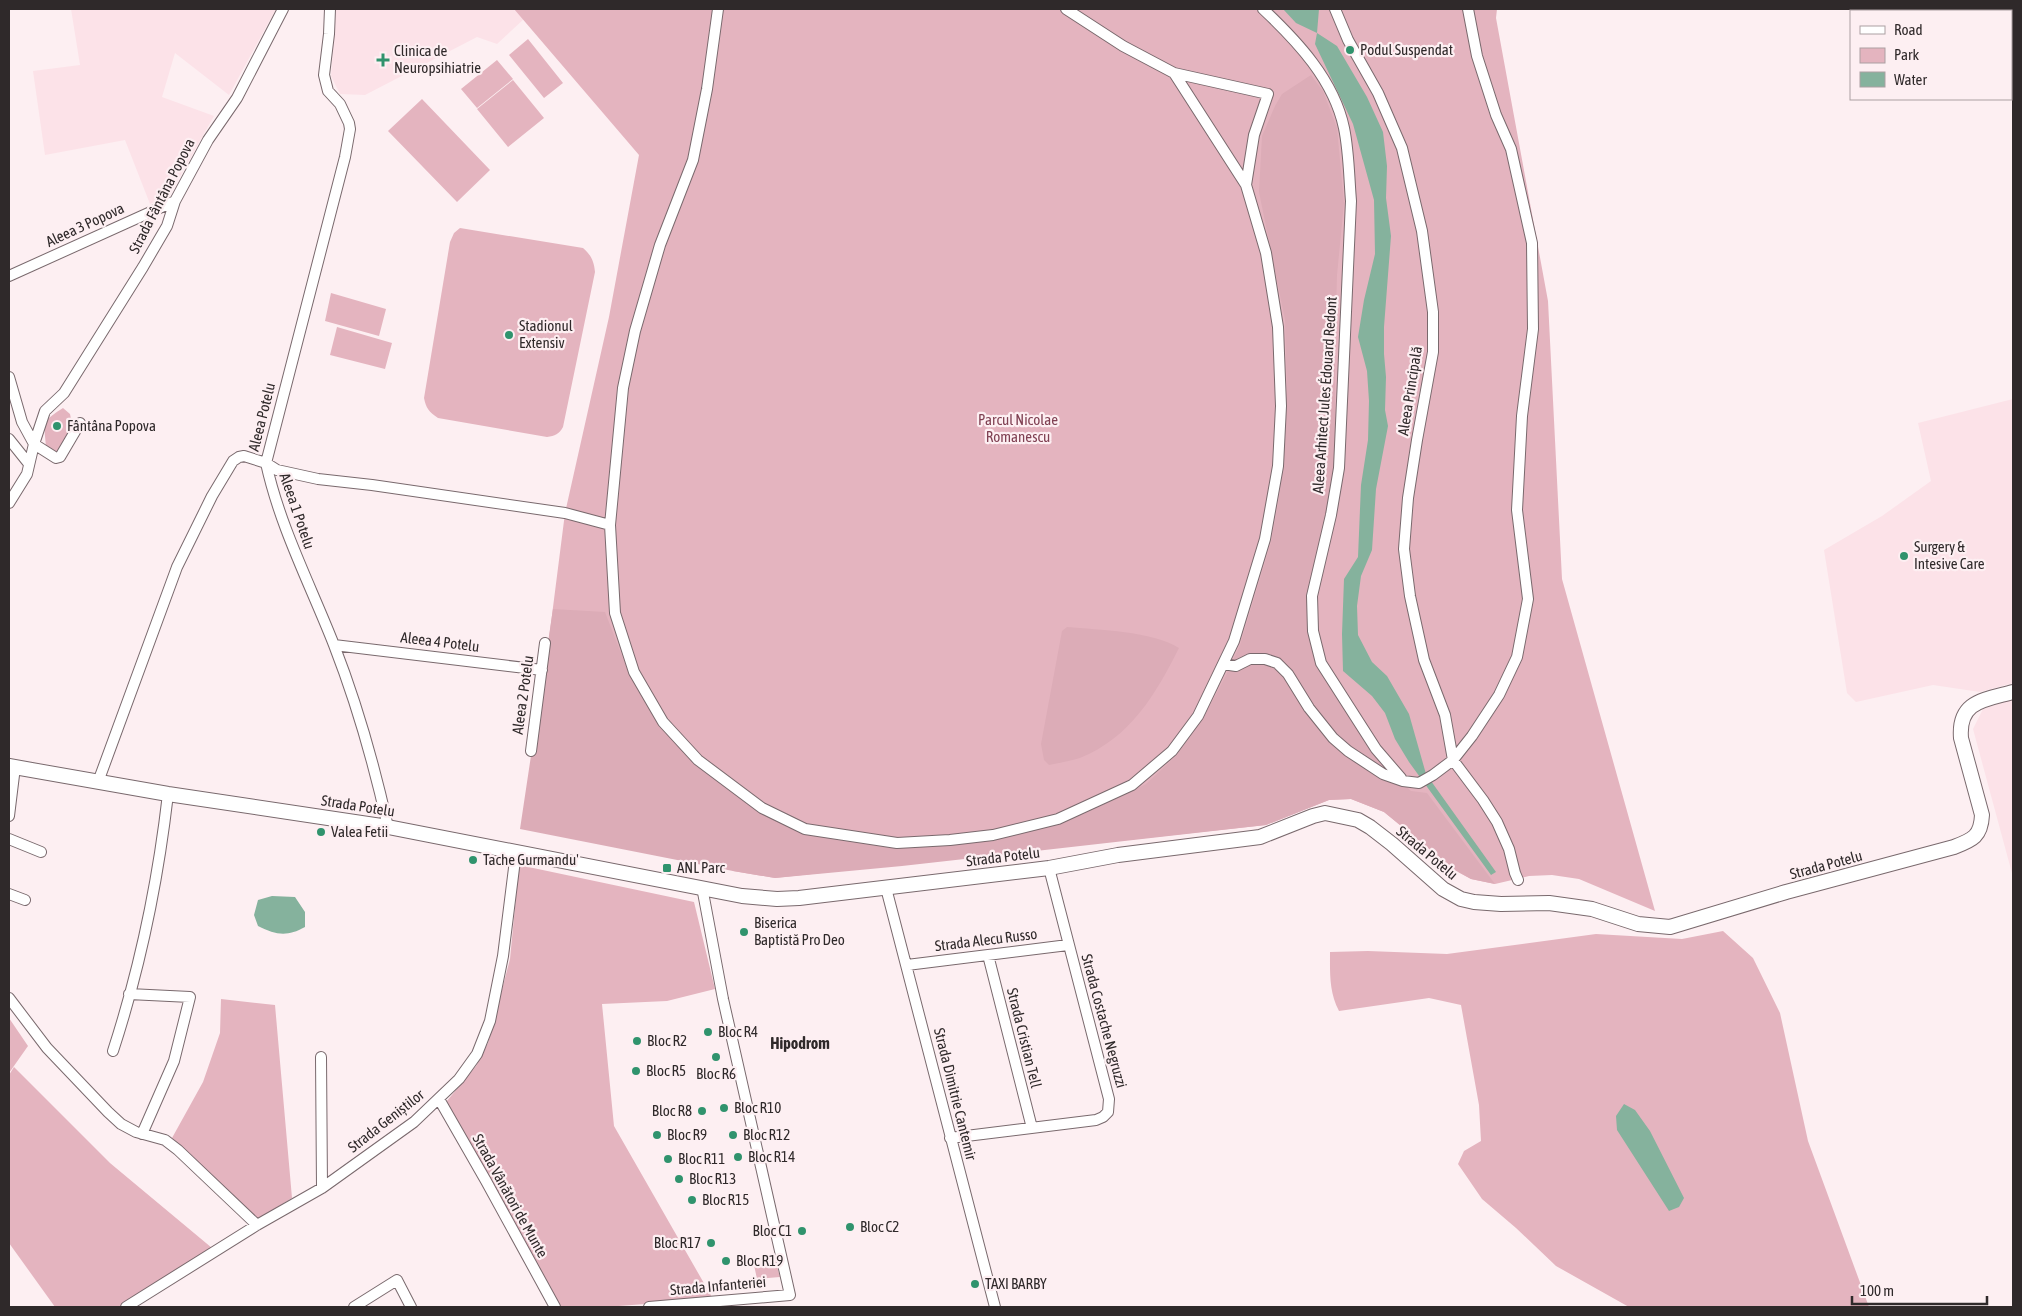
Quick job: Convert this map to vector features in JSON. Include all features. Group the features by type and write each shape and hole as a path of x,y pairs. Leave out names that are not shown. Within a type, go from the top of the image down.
{"main road":[{"name":"Strada Potelu","path":"12,767 168,794 388,827 742,896 777,899 1049,868 1118,855 1260,837 1312,816 1326,813 1358,820 1370,827 1443,889 1460,899 1501,904 1549,903 1592,909 1638,924 1670,926 1964,843 1974,838 1979,833 1982,825 1982,815 1962,738 1960,727 1962,718 1979,701 2013,692"}],"street":[{"name":"Strada Fântâna Popova","path":"9,503 27,474 34,444 45,411 64,393 167,226 175,201 208,140 236,98 283,9"},
{"name":"Aleea Potelu","path":"98,782 177,567 212,496 233,461 238,457 244,456 266,463 345,157 350,129 346,114 328,90 324,75 330,9"},
{"path":"718,9 707,89 693,160 660,244 635,331 623,388 610,525 615,613 634,672 663,722 698,760 762,808 805,828 897,843 993,835 1058,819 1132,785 1172,752 1198,716 1234,641 1265,539 1278,466 1281,406 1278,327 1266,253 1246,185 1174,73"},
{"path":"1066,9 1123,46 1174,73 1268,94 1254,136 1246,185"},
{"name":"Aleea Arhitect Jules Édouard Redont","path":"1263,9 1294,38 1316,68 1336,105 1344,127 1348,158 1351,202 1339,468 1331,515 1312,596 1313,632 1321,663 1376,748 1403,781"},
{"name":"Aleea Principală","path":"1335,9 1348,40 1393,124 1402,148 1422,231 1433,312 1433,352 1408,498 1404,548 1410,596 1424,660 1446,715 1453,760"},
{"path":"1223,664 1236,666 1250,659 1265,659 1277,663 1288,674 1309,708 1333,738 1348,751 1383,774 1403,781 1419,783 1453,760 1472,736 1499,695 1517,657 1528,600 1517,510 1522,416 1533,329 1532,243 1511,149 1496,114 1477,56 1468,9"},
{"name":"Aleea 3 Popova","path":"9,276 175,201"},
{"path":"9,377 22,422 34,444 56,458 60,457 80,422"},
{"path":"9,439 29,464"},
{"name":"Aleea 1 Potelu","path":"266,463 277,470 318,479 565,512 610,525"},
{"name":"Aleea 1 Potelu","path":"266,463 274,498 359,712 376,772 388,827"},
{"name":"Aleea 2 Potelu","path":"531,751 546,643"},
{"name":"Aleea 4 Potelu","path":"334,645 542,670"},
{"path":"1453,760 1497,822 1509,849 1518,880"},
{"path":"9,816 12,767"},
{"path":"113,1051 129,994 151,901 164,829 168,794"},
{"path":"9,839 41,852"},
{"name":"Strada Geniștilor","path":"126,1307 257,1225 322,1188 388,1142 439,1099 459,1079 477,1054 490,1021 503,956 516,852"},
{"name":"Strada Costache Negruzzi","path":"950,1138 1096,1120 1108,1112 1110,1106 1049,868"},
{"name":"Strada Infanteriei","path":"649,1307 790,1295 723,999 702,887"},
{"name":"Strada Dimitrie Cantemir","path":"886,888 995,1307"},
{"path":"9,894 25,900"},
{"name":"Strada Alecu Russo","path":"907,965 1068,945"},
{"name":"Strada Cristian Tell","path":"988,955 1032,1128"},
{"path":"129,994 190,997 174,1061 142,1134"},
{"path":"9,998 47,1048 82,1087 121,1124 142,1134 165,1140 257,1225"},
{"path":"321,1057 322,1188"},
{"name":"Strada Vânători de Munte","path":"439,1099 554,1307"},
{"path":"354,1307 397,1280 411,1307"}],"shaded area":[{"path":"71,9 276,9 229,95 175,53 162,97 214,116 169,196 150,204 125,140 45,155 33,71 80,65"},
{"name":"Clinica de Neuropsihiatrie","path":"336,9 514,9 524,19 497,44 477,37 365,95 340,94 331,76"},
{"path":"1311,75 1323,91 1337,128 1344,203 1337,275 1335,466 1308,632 1372,749 1391,774 1411,791 1427,793 1495,884 1471,879 1455,870 1384,812 1351,799 1329,800 1266,825 902,866 775,878 520,829 553,609 605,612 629,674 657,720 694,762 761,814 804,833 841,841 893,848 979,842 1033,831 1084,814 1146,784 1175,757 1202,721 1240,645 1271,542 1279,498 1285,443 1287,390 1285,320 1259,192 1262,136 1282,94"},
{"path":"2013,399 2013,683 1980,692 1933,685 1856,702 1847,693 1824,550 1882,516 1931,481 1918,423"},
{"path":"1067,627 1109,630 1140,635 1168,642 1179,648 1151,698 1127,727 1098,749 1080,758 1049,765 1044,760 1041,744 1062,631"},
{"path":"2013,699 2013,877 1973,729 1983,709"}],"green space":[{"name":"Parcul Nicolae Romanescu","path":"514,9 1497,9 1496,18 1548,301 1562,579 1655,911 1579,879 1552,875 1529,876 1495,884 1471,879 1456,871 1384,812 1351,799 1329,800 1266,825 775,878 733,871 545,670 565,513 609,317 639,155"},
{"path":"528,39 563,83 544,98 509,55"},
{"path":"497,60 513,79 477,108 461,89"},
{"path":"513,80 544,118 508,147 477,109"},
{"path":"422,99 490,170 457,202 388,131"},
{"name":"Stadionul Extensiv","path":"460,228 583,248 592,258 595,272 563,427 555,435 547,437 438,418 427,407 424,398 450,242 454,233"},
{"path":"331,293 386,309 379,336 325,321"},
{"path":"337,327 392,343 385,369 330,355"},
{"path":"63,408 70,414 73,428 57,453 46,447 45,427 47,420"},
{"path":"519,865 694,902 715,989 667,1001 602,1004 614,1126 713,1299 605,1307 556,1307 446,1102 476,1066 488,1043 510,959"},
{"path":"1723,931 1753,958 1780,1013 1808,1141 1869,1307 1629,1307 1556,1266 1482,1199 1458,1164 1464,1151 1481,1141 1479,1105 1461,1005 1429,998 1339,1011 1332,990 1330,975 1330,952 1368,951 1447,954 1596,934 1682,939"},
{"path":"221,999 275,1005 292,1198 258,1219 172,1138 203,1082 220,1033"},
{"path":"9,1018 28,1046 9,1073"},
{"path":"14,1067 110,1163 212,1248 118,1307 55,1307 9,1243 9,1075"},
{"path":"775,1259 780,1277 757,1279 754,1265"}],"water":[{"path":"1283,9 1319,9 1317,33 1296,23"},
{"path":"1317,33 1337,46 1367,97 1383,132 1387,166 1386,198 1391,236 1384,327 1385,410 1388,426 1376,489 1372,550 1361,576 1357,606 1358,635 1372,662 1387,676 1409,714 1426,774 1496,872 1491,875 1409,762 1395,739 1385,713 1372,696 1343,671 1344,579 1358,557 1361,485 1368,440 1369,401 1367,371 1358,337 1364,300 1375,254 1374,200 1353,124 1315,44"},
{"path":"272,896 295,897 305,912 305,927 282,934 258,926 254,915 258,900"},
{"path":"1624,1104 1635,1110 1650,1131 1684,1198 1679,1207 1669,1211 1617,1130 1616,1116"}],"place":[{"name":"Podul Suspendat","path":"1350,50"},
{"name":"Clinica de Neuropsihiatrie","path":"383,60"},
{"name":"Stadionul Extensiv","path":"509,335"},
{"name":"Fântâna Popova","path":"57,426"},
{"name":"Surgery & Intesive Care","path":"1904,556"},
{"name":"Valea Fetii","path":"321,832"},
{"name":"Tache Gurmandu'","path":"473,860"},
{"name":"ANL Parc","path":"667,868"},
{"name":"Biserica Baptistă Pro Deo","path":"744,932"},
{"name":"Bloc R4","path":"708,1032"},
{"name":"Bloc R2","path":"637,1041"},
{"name":"Bloc R6","path":"716,1057"},
{"name":"Bloc R5","path":"636,1071"},
{"name":"Bloc R10","path":"724,1108"},
{"name":"Bloc R8","path":"702,1111"},
{"name":"Bloc R9","path":"657,1135"},
{"name":"Bloc R12","path":"733,1135"},
{"name":"Bloc R14","path":"738,1157"},
{"name":"Bloc R11","path":"668,1159"},
{"name":"Bloc R13","path":"679,1179"},
{"name":"Bloc R15","path":"692,1200"},
{"name":"Bloc C2","path":"850,1227"},
{"name":"Bloc C1","path":"802,1231"},
{"name":"Bloc R17","path":"711,1243"},
{"name":"Bloc R19","path":"726,1261"},
{"name":"TAXI BARBY","path":"975,1284"}],"district":[{"name":"Hipodrom","path":"800,1043"}]}
